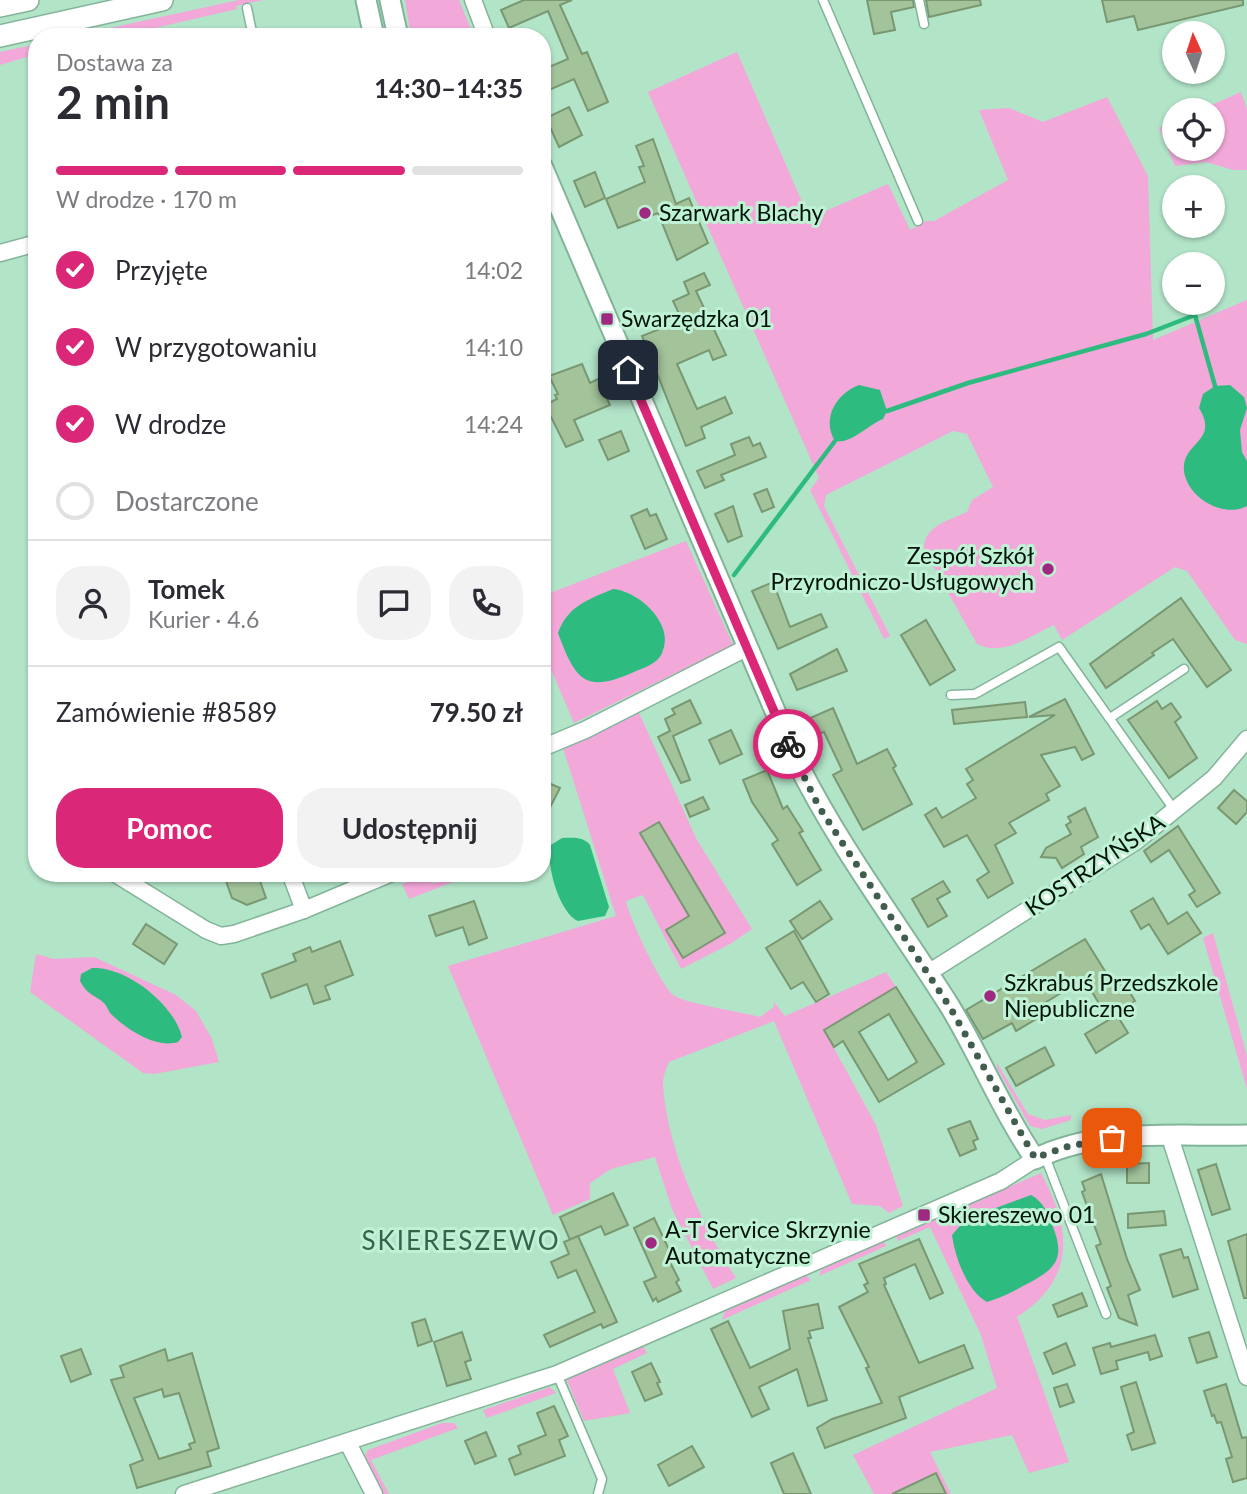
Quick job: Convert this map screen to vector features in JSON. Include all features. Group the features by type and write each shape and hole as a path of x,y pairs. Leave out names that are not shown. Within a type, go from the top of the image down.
{"main road":[{"path":"36,28 162,0"},
{"path":"0,36 28,30"}],"street":[{"path":"366,0 372,28"},
{"path":"390,0 396,28"},
{"path":"473,0 484,28"},
{"path":"551,187 746,648 819,807 928,973 1040,1156"},
{"path":"0,253 28,245"},
{"path":"551,744 585,730 746,648"},
{"name":"KOSTRZYŃSKA","path":"928,973 1135,842 1214,778 1247,739"},
{"path":"129,882 206,930 221,936 304,910 371,882"},
{"path":"293,882 304,910"},
{"path":"184,1494 557,1374 1001,1181 1040,1156 1100,1139 1247,1135"},
{"path":"1170,1137 1247,1377"},
{"path":"348,1443 374,1494"}],"lane":[{"path":"823,0 918,221"},
{"path":"919,0 924,24"},
{"path":"247,8 251,28"},
{"path":"951,695 975,694 1059,647 1175,811"},
{"path":"1110,718 1184,669"},
{"path":"1040,1156 1106,1314"},
{"path":"557,1374 602,1479 598,1494"}],"shaded area":[{"path":"239,0 263,0 236,6 237,9 155,28 110,28"},
{"path":"405,0 459,0 470,28 410,28"},
{"path":"28,46 28,57 0,65 0,52"},
{"path":"737,52 809,218 888,184 910,230 926,221 934,221 1008,180 979,110 1009,108 1043,122 1107,97 1148,176 1153,340 1212,315 1225,315 1225,309 1247,300 1247,644 1235,640 1187,571 1175,567 1062,640 1054,625 1007,647 977,644 924,550 932,530 967,512 972,500 993,487 967,434 953,431 826,495 824,506 890,636 884,639 810,490 819,478 648,92"},
{"path":"1241,92 1247,109 1247,170 1233,170 1206,162 1175,166 1173,161 1225,161 1225,99"},
{"path":"859,385 880,390 887,411 883,419 853,437 835,441 830,424 834,407 844,394"},
{"path":"1230,385 1244,397 1247,408 1240,430 1242,452 1247,461 1247,506 1227,510 1199,497 1187,481 1184,471 1188,454 1203,435 1205,428 1199,408 1203,394 1215,386"},
{"path":"686,541 733,645 574,723 551,670 551,593"},
{"path":"613,589 634,596 652,611 660,621 665,642 662,653 651,664 619,678 594,682 577,673 558,633 573,610"},
{"path":"639,713 697,840 752,929 730,944 681,969 643,895 626,901 647,952 669,991 691,1002 760,1017 774,1007 773,1001 785,1016 886,972 896,987 824,1030 876,1125 903,1206 889,1213 880,1206 852,1204 774,1021 669,1062 663,1083 665,1107 678,1158 699,1211 736,1278 713,1289 672,1209 655,1157 611,1169 590,1183 590,1199 553,1215 448,966 616,916 563,748"},
{"path":"562,838 573,838 581,839 590,845 609,907 605,916 578,921 571,917 555,888 551,870 551,845"},
{"path":"406,882 453,882 409,899 402,884"},
{"path":"1213,933 1247,1056 1247,1089 1203,938"},
{"path":"36,954 54,959 94,957 176,995 196,1011 212,1039 219,1062 154,1074 143,1073 30,992"},
{"path":"92,968 119,973 147,989 177,1024 182,1037 178,1042 160,1043 151,1040 133,1031 110,1013 104,1003 88,992 80,981 81,974"},
{"path":"997,1063 1028,1114 1045,1120 1071,1115 1071,1120 1042,1129 1030,1126 997,1068"},
{"path":"1041,1173 1059,1214 1063,1252 1059,1270 1050,1286 1017,1317 1069,1462 1029,1473 1012,1435 930,1452 951,1494 874,1494 853,1455 997,1388 981,1335 930,1227 898,1241 896,1236"},
{"path":"1031,1195 1042,1205 1049,1218 1057,1239 1057,1257 1049,1270 1042,1275 987,1302 974,1290 963,1273 952,1235 966,1219"},
{"path":"883,1240 886,1246 819,1276 822,1268"},
{"path":"806,1275 811,1280 722,1320 725,1311"},
{"path":"643,1346 647,1353 613,1369 630,1413 584,1421 566,1378"},
{"path":"550,1387 556,1393 487,1418 483,1410"},
{"path":"442,1423 454,1423 458,1428 371,1460 389,1494 384,1494 364,1458 368,1450"}],"building":[{"path":"524,0 572,0 560,5 582,54 587,52 608,102 588,111 574,79 551,89 551,66 568,59 548,11 509,28 501,10"},
{"path":"867,0 913,0 914,7 891,12 895,30 874,34"},
{"path":"926,0 980,0 981,5 929,17"},
{"path":"1102,0 1243,0 1243,5 1176,21 1162,21 1162,24 1138,30 1134,16 1107,22"},
{"path":"569,107 582,135 559,147 551,129 551,116"},
{"path":"653,139 676,204 689,198 708,243 677,260 658,213 618,228 606,199 645,182 639,167 644,166 636,146"},
{"path":"595,172 605,198 585,207 574,181"},
{"path":"704,273 710,285 696,291 726,355 713,360 709,350 677,364 697,409 725,397 732,413 701,427 705,438 686,446 642,336 682,320 673,301 689,294 684,282"},
{"path":"582,364 590,383 598,379 610,405 574,420 583,440 566,447 551,417 551,402 557,399 555,395 558,394 551,375"},
{"path":"621,431 629,451 608,460 599,440"},
{"path":"749,437 753,446 760,443 766,457 721,475 724,480 705,488 697,471 735,455 731,444"},
{"path":"767,489 774,507 762,512 754,494"},
{"path":"733,506 742,536 728,542 715,514"},
{"path":"647,509 650,516 656,514 667,539 645,549 631,516"},
{"path":"773,582 790,627 821,614 827,627 778,649 752,591"},
{"path":"1181,598 1231,670 1207,687 1173,639 1106,688 1090,664"},
{"path":"926,620 955,670 930,685 901,635"},
{"path":"837,649 847,671 797,690 790,674"},
{"path":"1065,699 1094,754 1082,760 1075,747 1041,755 1060,786 1046,794 1049,800 1009,823 1016,833 995,845 1013,883 988,898 977,880 989,872 967,835 944,847 925,815 936,808 942,818 976,798 967,784 973,780 966,769 1055,715 1029,717"},
{"path":"690,700 701,723 673,736 690,780 681,783 658,737 670,731 665,719 675,714 672,709"},
{"path":"1157,701 1162,709 1171,703 1181,717 1175,722 1197,758 1169,778 1128,720"},
{"path":"1025,702 1027,717 954,724 952,710"},
{"path":"833,708 857,764 887,749 896,766 893,768 912,804 863,830 833,775 842,770 824,732 815,735 808,719"},
{"path":"731,730 742,754 720,764 709,740"},
{"path":"767,770 783,809 787,806 803,831 799,833 821,870 797,885 772,844 778,840 752,802 743,780"},
{"path":"551,784 560,788 551,806"},
{"path":"1234,790 1247,801 1247,812 1236,824 1218,808"},
{"path":"703,797 709,809 690,817 685,805"},
{"path":"1085,808 1098,837 1081,847 1084,854 1062,868 1056,858 1041,857 1046,848 1071,834 1066,825 1071,822 1068,817"},
{"path":"659,822 725,933 683,958 666,930 689,916 640,833"},
{"path":"1178,826 1220,893 1197,907 1189,895 1195,891 1169,850 1151,862 1144,851"},
{"path":"943,881 950,892 937,899 947,916 928,927 912,899"},
{"path":"226,882 260,882 266,898 247,905 232,898"},
{"path":"1153,898 1168,924 1187,912 1201,933 1168,954 1149,924 1141,929 1131,911"},
{"path":"474,901 487,938 469,945 463,927 436,936 429,916"},
{"path":"820,901 832,919 802,939 790,921"},
{"path":"146,924 177,944 164,964 133,944"},
{"path":"794,931 829,994 816,1002 803,982 791,989 766,948"},
{"path":"1085,939 1113,984 1122,979 1135,1001 1107,1017 1088,985 1085,987 1081,981 1033,1010 1038,1018 1016,1031 1012,1023 983,1039 966,1010"},
{"path":"340,941 353,975 325,986 330,999 314,1004 307,984 271,998 262,974 296,961 293,954 310,947 312,952"},
{"path":"896,987 944,1064 879,1102 843,1041 834,1047 824,1030","holes":["889,1014 917,1062 888,1080 859,1032"]},
{"path":"1117,1015 1128,1033 1096,1053 1085,1034"},
{"path":"1045,1047 1054,1065 1016,1086 1006,1068"},
{"path":"970,1121 978,1139 973,1141 976,1149 960,1156 948,1129"},
{"path":"1149,1163 1149,1183 1127,1183 1127,1164"},
{"path":"1216,1164 1230,1209 1212,1215 1198,1170"},
{"path":"1101,1174 1127,1259 1140,1290 1128,1295 1137,1325 1119,1318 1107,1288 1111,1286 1096,1246 1101,1244 1082,1192 1085,1190 1082,1182"},
{"path":"613,1193 628,1225 605,1235 601,1226 570,1240 560,1217"},
{"path":"1164,1211 1166,1225 1128,1228 1128,1214"},
{"path":"654,1218 672,1256 668,1258 679,1280 676,1282 681,1291 658,1302 656,1298 653,1301 644,1282 656,1277 634,1228"},
{"path":"1247,1234 1247,1298 1244,1298 1228,1241"},
{"path":"578,1236 617,1322 603,1328 601,1324 550,1347 544,1335 595,1312 576,1270 558,1278 551,1262 569,1254 564,1242"},
{"path":"919,1239 943,1293 930,1299 915,1264 884,1278 884,1285 919,1363 964,1345 973,1368 899,1397 906,1418 825,1448 817,1428 832,1419 882,1403 866,1368 869,1367 839,1307 868,1292 864,1285 868,1283 859,1264"},
{"path":"1181,1249 1184,1258 1188,1257 1198,1289 1173,1297 1160,1255"},
{"path":"1082,1293 1087,1306 1058,1317 1053,1305"},
{"path":"818,1304 823,1328 809,1331 811,1338 808,1338 827,1400 808,1406 797,1369 759,1387 769,1409 752,1417 711,1329 728,1321 750,1368 790,1349 783,1311"},
{"path":"425,1319 432,1341 418,1346 412,1323"},
{"path":"462,1332 471,1360 465,1362 471,1379 447,1386 434,1342"},
{"path":"1209,1332 1217,1357 1197,1363 1189,1338"},
{"path":"1155,1335 1162,1356 1150,1360 1148,1352 1116,1361 1118,1369 1101,1374 1093,1348 1110,1343 1111,1347"},
{"path":"1066,1343 1075,1365 1053,1374 1044,1353"},
{"path":"81,1349 91,1374 71,1382 61,1356"},
{"path":"165,1349 168,1361 192,1353 219,1448 207,1452 211,1466 137,1488 130,1465 143,1460 111,1380 124,1377 120,1366","holes":["162,1389 164,1397 179,1393 195,1442 189,1444 191,1449 159,1459 134,1398"]},
{"path":"651,1363 660,1382 657,1383 662,1394 645,1401 632,1372"},
{"path":"1136,1382 1155,1443 1132,1450 1127,1435 1134,1432 1121,1387"},
{"path":"1067,1384 1074,1402 1060,1407 1054,1388"},
{"path":"1226,1384 1242,1438 1247,1437 1247,1478 1233,1482 1226,1459 1232,1457 1221,1422 1217,1423 1214,1415 1212,1416 1204,1391"},
{"path":"554,1406 568,1436 559,1440 565,1456 515,1475 509,1459 521,1454 518,1446 546,1435 537,1413"},
{"path":"486,1432 496,1456 475,1464 465,1441"},
{"path":"692,1446 704,1467 669,1486 658,1465"},
{"path":"793,1453 811,1494 784,1494 771,1463"},
{"path":"936,1473 946,1494 892,1494"}],"waterway":[{"path":"887,411 968,383 1146,334 1195,315 1215,386"},
{"path":"734,575 835,441"}],"way so far":[{"path":"788,744 819,807 951,1009 1035,1158 1084,1142 1112,1138"}],"place":[{"name":"Szarwark Blachy","path":"645,213"},
{"name":"Swarzędzka 01","path":"607,319"},
{"name":"Zespół Szkół Przyrodniczo-Usługowych","path":"1048,569"},
{"name":"Szkrabuś Przedszkole Niepubliczne","path":"990,996"},
{"name":"Skiereszewo 01","path":"924,1215"},
{"name":"A-T Service Skrzynie Automatyczne","path":"651,1243"}],"district":[{"name":"SKIERESZEWO","path":"461,1241"}],"route":[{"path":"628,370 788,744"}]}
